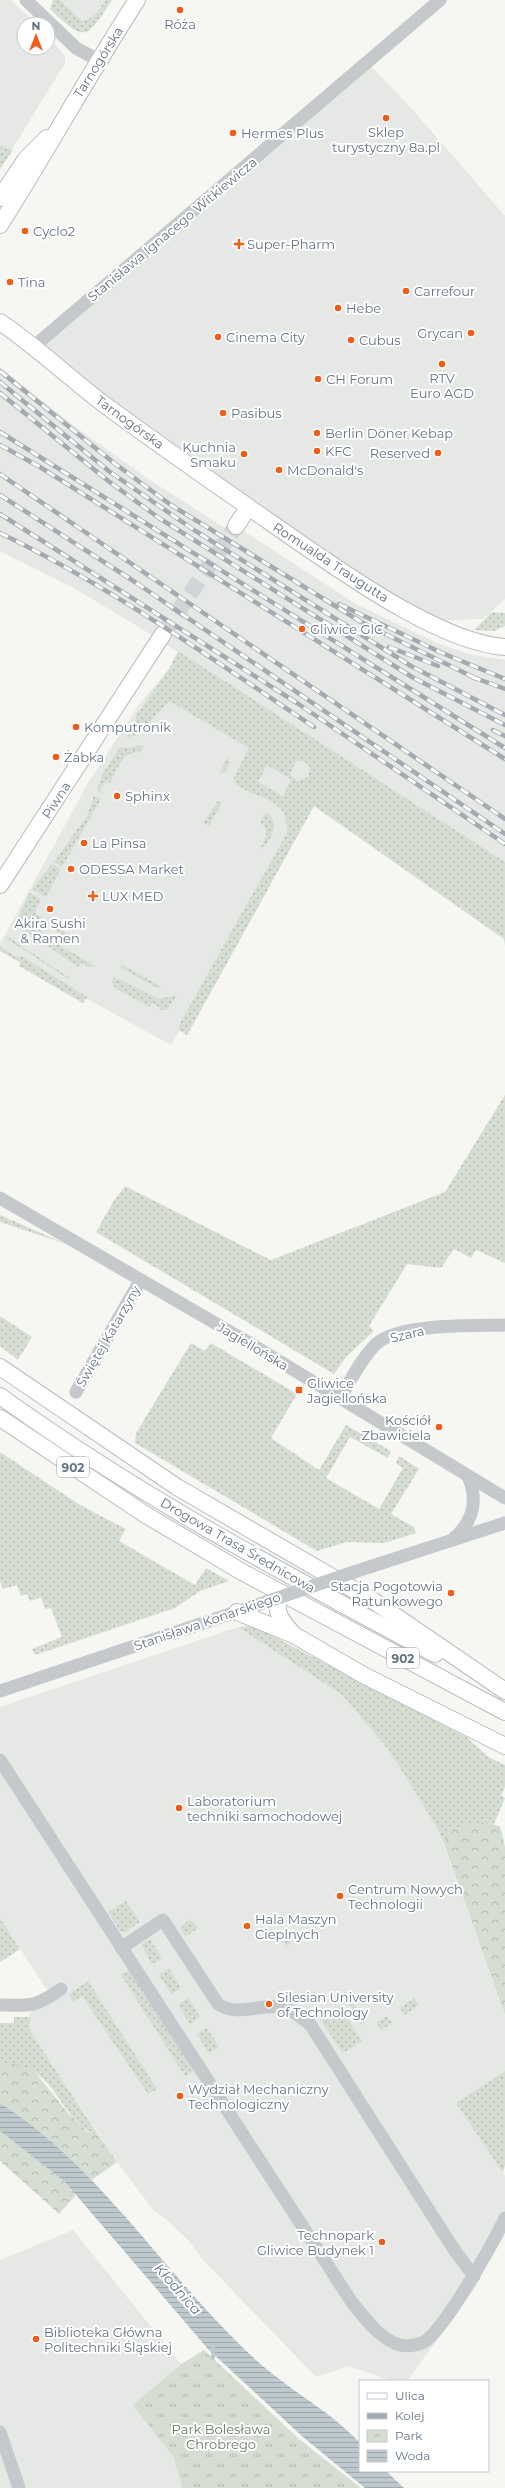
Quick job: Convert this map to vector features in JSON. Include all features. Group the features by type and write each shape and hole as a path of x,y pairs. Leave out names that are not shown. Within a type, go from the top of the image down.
{"main road":[{"name":"Tarnogórska","path":"0,226 38,165 60,124 98,60 136,0"},
{"name":"Tarnogórska","path":"0,198 26,159 60,124"},
{"name":"Tarnogórska","path":"0,310 15,332"},
{"name":"Tarnogórska","path":"0,322 15,332 32,348 104,405 248,508"},
{"path":"236,526 248,508"},
{"name":"Romualda Traugutta","path":"248,508 379,596 427,621 473,641 505,647"},
{"name":"Piwna","path":"0,885 163,634"},
{"path":"0,1367 177,1487 375,1602 505,1691"},
{"name":"Drogowa Trasa Średnicowa","path":"0,1396 98,1463 267,1564 505,1691"},
{"name":"Drogowa Trasa Średnicowa","path":"0,1418 146,1515 238,1570 505,1712"},
{"path":"273,1600 277,1602 278,1614 294,1635"},
{"path":"237,1612 294,1635 365,1676 505,1746"}],"street":[{"path":"26,0 76,48 98,60"},
{"name":"Stanisława Ignacego Witkiewicza","path":"32,348 440,0"},
{"name":"Jagiellońska","path":"0,1198 340,1398 505,1498"},
{"name":"Świętej Katarzyny","path":"76,1392 140,1281"},
{"name":"Szara","path":"340,1398 369,1353 377,1344 393,1335 437,1328 505,1326"},
{"path":"450,1541 467,1526 472,1515 474,1494 468,1476"},
{"name":"Stanisława Konarskiego","path":"0,1691 505,1523"},
{"path":"0,1760 351,2301 370,2323 388,2339 401,2345 414,2346 425,2341 436,2330 474,2276 496,2239 505,2218"},
{"path":"121,1948 163,1920 218,2004 225,2009 235,2010 282,2007 302,2016 310,2024 455,2251 474,2276"},
{"path":"0,2005 30,2006 44,2001 61,1989"},
{"path":"0,2432 19,2488"}],"shaded area":[{"path":"0,0 11,0 28,16 16,16 16,56 56,56 56,45 65,56 65,63 0,169"},
{"path":"60,0 105,0 96,14 89,20 82,21"},
{"name":"CH Forum","path":"367,62 413,110 505,216 505,599 483,619 427,621 379,596 32,348"},
{"path":"0,367 74,426 147,478 231,532 236,526 356,604 435,642 468,654 505,660 505,862 142,629 72,587 0,551"},
{"path":"169,669 312,754 314,806 171,1045 0,951 0,944 88,783 138,706"},
{"name":"Silesian University of Technology","path":"238,1627 342,1695 388,1749 438,1829 505,2015 505,2071 456,2103 505,2176 505,2229 475,2288 408,2380 390,2380 349,2366 316,2377 204,2261 188,2240 165,2218 154,2211 117,2162 29,2029 30,2006 51,1996 0,1918 0,1707"},
{"path":"73,2230 181,2364 134,2405 174,2458 182,2488 0,2488 0,2260"}],"green space":[{"path":"53,0 60,0 82,21 90,18 99,11 105,0 112,0 90,29 85,32 79,32 71,28 50,9"},
{"path":"0,146 13,150 0,169"},
{"path":"492,612 505,613 505,626 494,631 474,630"},
{"path":"178,651 505,862 505,946 504,939 314,806 187,1035 179,1030 179,1025 287,833 286,820 283,811 277,805 251,793 234,782 234,777 249,748 169,701 139,734 126,738 135,723 136,716 169,669","holes":["296,761 304,761 310,767 308,777 297,781 290,774","267,765 291,779 283,796 258,782"]},
{"path":"144,745 140,753 129,754 121,762 110,783 106,781 100,790 104,794 97,790 102,775 120,747 128,748"},
{"path":"228,757 230,763 225,772 219,774"},
{"path":"94,796 101,799 62,867 54,862 87,816"},
{"path":"218,801 222,803 209,826 203,823"},
{"path":"266,812 271,816 274,826 271,837 260,850 266,836 266,828 260,822"},
{"path":"52,864 61,869 46,897 32,889"},
{"path":"29,893 41,899 35,913 41,917 41,931 45,936 95,966 89,967 81,963 78,967 16,924"},
{"path":"54,926 81,940 79,944 55,930"},
{"path":"8,937 71,979 70,980 7,939"},
{"path":"0,946 16,957 23,957 87,997 83,1003 19,966 20,962 0,951"},
{"path":"121,964 162,987 157,988 121,968"},
{"path":"114,978 119,979 159,999 177,995 167,1010 159,1010 159,1007 152,1003 149,1007 115,988 112,982"},
{"path":"505,1095 505,1263 476,1250 471,1258 454,1249 441,1268 407,1264 369,1326 374,1331 346,1357 334,1374 96,1232 113,1202 125,1186 271,1260 445,1192"},
{"path":"0,1215 66,1244 0,1222"},
{"path":"0,1316 32,1337 18,1360 0,1346"},
{"path":"191,1343 205,1351 211,1343 297,1394 271,1438 319,1470 346,1425 391,1451 388,1458 350,1437 326,1478 379,1509 403,1468 396,1463 399,1456 419,1469 391,1514 414,1527 416,1533 384,1543 347,1542 317,1551 135,1443 136,1433"},
{"path":"0,1452 80,1505 126,1529 119,1541 195,1585 206,1568 229,1581 200,1591 175,1608 35,1655 32,1649 62,1637 51,1608 45,1609 41,1597 30,1601 27,1594 21,1596 17,1585 3,1589 0,1581"},
{"path":"254,1626 466,1737 490,1758 505,1765 505,1787 501,1796 505,1798 494,1824 483,1822 450,1832 444,1844 438,1829 388,1749 342,1695 238,1627"},
{"path":"483,1822 500,1826 505,1847 505,2015 444,1844 449,1832 470,1824"},
{"path":"126,1901 140,1922 124,1933 120,1931 108,1912"},
{"path":"0,1918 20,1949 0,1962"},
{"path":"190,1919 198,1928 185,1937 180,1928"},
{"path":"298,1930 302,1935 286,1946 284,1938"},
{"path":"150,1939 162,1958 152,1964 141,1944"},
{"path":"169,1968 181,1988 171,1994 159,1975"},
{"path":"130,1969 195,2070 185,2076 121,1975"},
{"path":"88,1981 157,2089 148,2094 82,1996 73,2002 69,1994"},
{"path":"188,1998 200,2017 190,2024 178,2005"},
{"path":"414,1998 419,2005 405,2015 400,2008"},
{"path":"352,2001 365,2022 361,2025 351,2006 347,2004"},
{"path":"339,2006 362,2041 343,2053 320,2019"},
{"path":"387,2016 392,2023 381,2030 376,2023"},
{"path":"14,2017 30,2017 29,2029 99,2136 88,2131 72,2116 45,2080 36,2073 24,2067 0,2062 0,2023 14,2023"},
{"path":"207,2028 219,2047 209,2053 197,2034"},
{"path":"0,2062 24,2066 35,2072 68,2113 87,2131 99,2136 117,2162 92,2180 52,2144 0,2103"},
{"path":"505,2071 505,2165 503,2173 456,2103"},
{"path":"0,2131 65,2182 76,2195 59,2214 0,2161"},
{"name":"Park Bolesława Chrobrego","path":"204,2350 299,2439 361,2488 182,2488 174,2458 133,2405 181,2364"}],"water":[{"name":"Kłodnica","path":"0,2103 37,2130 71,2160 103,2192 193,2295 256,2360 335,2420 359,2442 359,2472 387,2472 404,2488 365,2488 303,2437 208,2349 65,2182 0,2131"}],"waterway":[{"path":"213,2348 213,2358"}],"tunnel":[{"path":"163,634 236,526"}],"railway":[{"path":"0,371 114,463 171,505 363,623 477,679"},
{"path":"0,382 110,472 194,530 411,666 505,715"},
{"path":"0,393 107,480 159,518 412,677 505,725"},
{"path":"0,432 505,748"},
{"path":"0,445 40,467 505,759"},
{"path":"0,474 505,819"},
{"path":"0,495 135,582 505,834"},
{"path":"0,514 297,703 505,844"},
{"path":"0,533 81,576 160,624 314,727"},
{"path":"339,604 442,653 505,679"},
{"path":"389,647 438,666"},
{"path":"472,677 505,689"},
{"path":"493,730 505,736"}],"place":[{"name":"Róża","path":"180,10"},
{"name":"Sklep turystyczny 8a.pl","path":"386,118"},
{"name":"Hermes Plus","path":"233,133"},
{"name":"Cyclo2","path":"25,231"},
{"name":"Super-Pharm","path":"239,244"},
{"name":"Tina","path":"10,282"},
{"name":"Carrefour","path":"406,291"},
{"name":"Hebe","path":"338,308"},
{"name":"Grycan","path":"471,333"},
{"name":"Cinema City","path":"218,337"},
{"name":"Cubus","path":"351,340"},
{"name":"RTV Euro AGD","path":"442,364"},
{"name":"CH Forum","path":"318,379"},
{"name":"Pasibus","path":"223,413"},
{"name":"Berlin Döner Kebap","path":"317,433"},
{"name":"KFC","path":"317,451"},
{"name":"Reserved","path":"438,453"},
{"name":"Kuchnia Smaku","path":"244,454"},
{"name":"McDonald's","path":"279,470"},
{"name":"Gliwice GlC","path":"302,629"},
{"name":"Komputronik","path":"76,727"},
{"name":"Żabka","path":"56,757"},
{"name":"Sphinx","path":"117,796"},
{"name":"La Pinsa","path":"84,843"},
{"name":"ODESSA Market","path":"71,869"},
{"name":"LUX MED","path":"93,896"},
{"name":"Akira Sushi & Ramen","path":"50,909"},
{"name":"Gliwice Jagiellońska","path":"299,1390"},
{"name":"Kościół Zbawiciela","path":"439,1427"},
{"name":"Stacja Pogotowia Ratunkowego","path":"451,1593"},
{"name":"Laboratorium techniki samochodowej","path":"179,1808"},
{"name":"Centrum Nowych Technologii","path":"340,1896"},
{"name":"Hala Maszyn Cieplnych","path":"247,1926"},
{"name":"Silesian University of Technology","path":"269,2004"},
{"name":"Wydział Mechaniczny Technologiczny","path":"180,2096"},
{"name":"Technopark Gliwice Budynek 1","path":"382,2242"},
{"name":"Biblioteka Główna Politechniki Śląskiej","path":"36,2339"}]}
